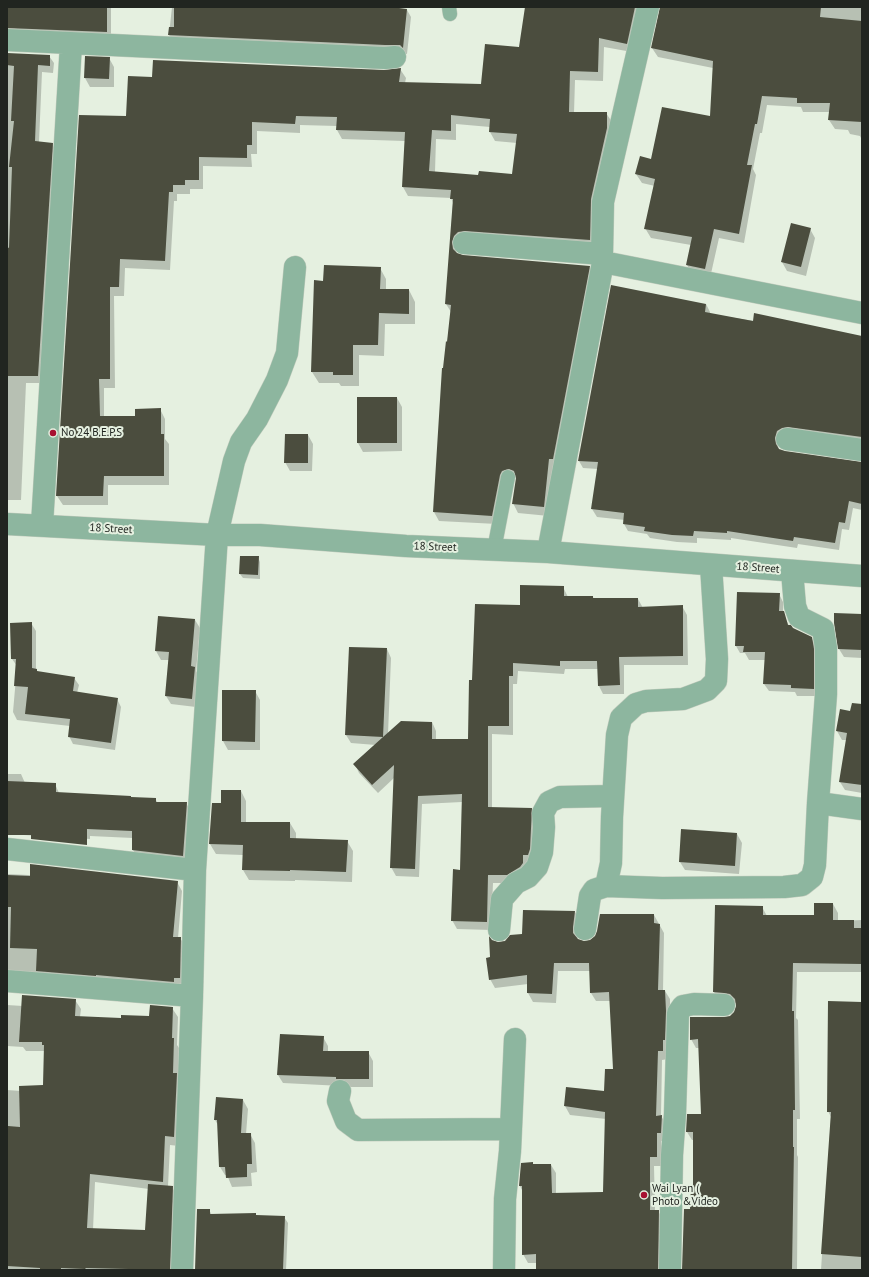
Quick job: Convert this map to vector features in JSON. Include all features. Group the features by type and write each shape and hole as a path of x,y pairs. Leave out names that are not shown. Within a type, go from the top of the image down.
{"street":[{"path":"548,552 602,258 603,202 648,7"},
{"path":"7,40 377,58 395,56"},
{"path":"42,525 71,44"},
{"path":"464,243 602,258 862,312"},
{"path":"182,1270 195,870 217,535 234,461 241,442 257,419 278,380 287,353 295,268"},
{"path":"787,439 862,450"},
{"name":"18 Street","path":"7,524 217,535 260,535 406,546 548,552 862,576"},
{"path":"606,886 611,863 617,735 621,718 636,704 646,701 683,699 707,690 716,681 717,659 711,565"},
{"path":"585,929 590,896 594,890 606,886 662,888 784,887 802,885 812,877 816,865 818,803 826,694 826,648 823,629 799,617 795,606 792,571"},
{"path":"499,930 502,899 516,883 528,877 537,867 542,852 544,813 549,802 560,797 613,796"},
{"path":"818,803 862,809"},
{"path":"7,849 195,870"},
{"path":"7,981 192,996"},
{"path":"670,1270 672,1155 675,1114 678,1013 683,1006 688,1005 724,1005"},
{"path":"504,1270 505,1199 511,1129 515,1039"},
{"path":"340,1091 338,1101 346,1121 358,1130 511,1129"}],"lane":[{"path":"494,550 508,477"}],"building":[{"path":"7,7 107,7 107,32 7,28"},
{"path":"174,7 391,7 407,9 403,48 400,45 168,35 169,27 174,27"},
{"path":"525,7 635,7 627,44 599,38 598,72 570,71 569,112 607,112 607,128 591,199 590,240 465,231 458,232 454,236 452,242 453,249 457,253 463,255 590,266 553,459 549,459 544,507 512,504 516,478 514,471 509,469 502,471 500,475 492,516 433,512 442,368 446,341 447,342 451,305 445,304 453,199 450,199 451,190 402,187 405,132 336,130 337,117 296,116 295,124 252,122 252,145 247,145 247,158 199,157 199,180 185,180 185,185 173,185 173,192 169,192 165,261 120,259 119,287 110,287 110,379 99,379 100,416 135,416 135,409 161,408 161,434 164,434 164,476 104,476 103,496 56,496 79,115 126,116 128,76 152,77 153,60 384,70 401,68 399,82 481,84 485,44 519,47","holes":["451,115 490,119 489,132 517,134 512,174 479,171 478,175 429,171 432,130 451,131"]},
{"path":"660,7 821,7 820,17 862,21 862,122 828,120 830,103 797,103 797,98 762,96 747,165 752,165 739,234 714,229 705,269 686,265 692,237 644,229 655,179 635,174 640,156 651,159 662,107 710,116 713,61 651,48"},
{"path":"7,53 50,55 50,66 38,65 35,141 53,143 38,376 7,376 7,247 9,248 12,167 9,167 14,121 11,121 14,66 7,65"},
{"path":"85,56 110,57 109,79 84,78"},
{"path":"791,223 811,228 801,267 781,262"},
{"path":"324,265 381,267 380,289 409,289 409,314 379,313 378,345 353,345 353,375 333,375 333,372 311,372 314,280 323,281"},
{"path":"611,285 706,304 705,312 753,321 754,313 862,336 862,437 788,427 777,431 775,438 779,449 785,451 862,462 862,504 849,501 845,523 839,522 835,543 794,537 793,541 727,531 727,533 694,531 693,536 672,535 644,531 645,527 623,524 624,513 591,509 598,462 578,461"},
{"path":"357,397 397,397 397,443 357,443"},
{"path":"285,434 308,434 308,463 284,463"},
{"path":"240,556 259,556 258,575 239,574"},
{"path":"520,585 564,586 564,596 593,596 593,598 638,598 638,607 683,605 683,656 619,657 620,685 598,686 597,661 560,661 560,666 513,663 513,676 509,676 509,726 488,726 488,807 532,808 530,849 528,855 523,855 523,863 520,867 507,875 488,875 487,922 451,921 453,869 460,870 462,794 418,796 415,869 390,868 394,765 372,785 353,764 401,721 432,722 432,739 468,739 469,680 472,680 475,604 520,605"},
{"path":"737,592 780,593 779,611 784,611 788,625 791,625 793,628 812,637 814,649 814,689 791,688 791,685 763,684 765,652 743,652 744,646 735,646"},
{"path":"834,613 862,614 862,650 838,649"},
{"path":"158,616 195,619 191,666 195,667 192,699 165,696 169,652 155,651"},
{"path":"32,622 32,668 37,669 37,671 75,677 73,691 118,698 111,743 68,737 70,719 25,714 28,687 14,686 16,659 11,659 10,623"},
{"path":"349,647 387,648 383,737 345,735"},
{"path":"222,690 256,690 255,742 222,741"},
{"path":"852,703 862,704 862,785 839,782 847,733 836,731 840,709 850,711"},
{"path":"7,781 56,783 56,792 156,798 156,802 187,802 183,856 132,850 132,831 87,829 87,845 31,839 31,835 7,835"},
{"path":"221,790 241,790 241,822 290,822 290,838 348,840 346,872 242,870 243,845 209,844 212,803 221,803"},
{"path":"681,829 737,833 735,866 679,862"},
{"path":"30,864 178,881 173,937 181,937 180,978 174,978 174,982 36,971 37,949 10,948 11,907 7,907 7,875 30,876"},
{"path":"814,903 833,903 833,920 854,920 854,928 862,928 862,964 793,963 792,1011 794,1011 795,1110 793,1110 794,1147 792,1270 682,1270 684,1209 690,1209 691,1185 693,1185 693,1132 686,1132 687,1114 701,1114 698,1039 690,1040 690,1017 730,1016 734,1012 736,1006 735,999 730,994 713,992 715,905 763,906 763,915 814,915"},
{"path":"523,910 575,911 573,933 578,939 584,941 590,940 595,936 600,914 654,914 654,923 660,924 658,990 665,990 666,1011 663,1051 658,1051 656,1116 662,1115 661,1133 657,1133 657,1157 650,1157 650,1210 659,1210 658,1270 536,1270 536,1254 522,1255 522,1186 519,1186 521,1163 533,1162 533,1164 551,1164 552,1193 603,1192 605,1112 564,1106 566,1087 604,1091 605,1069 613,1069 609,992 590,993 589,963 554,963 552,994 527,993 527,975 489,980 486,958 490,957 489,936 492,940 498,942 505,941 510,935 522,934"},
{"path":"22,995 76,999 75,1016 121,1018 121,1015 149,1016 150,1005 173,1007 173,1073 177,1073 174,1137 165,1136 163,1182 90,1174 87,1228 145,1230 148,1184 173,1186 170,1270 61,1268 61,1270 40,1270 40,1268 7,1266 8,1126 20,1127 19,1086 43,1085 44,1045 42,1045 42,1042 19,1042"},
{"path":"828,1001 862,1002 862,1257 821,1254 831,1112 827,1112"},
{"path":"280,1034 324,1036 323,1051 369,1051 369,1079 336,1079 336,1077 277,1075"},
{"path":"216,1097 243,1099 241,1133 251,1133 252,1164 247,1164 247,1177 226,1178 225,1167 219,1167 217,1120 214,1120"},
{"path":"197,1209 210,1209 210,1214 256,1213 256,1215 285,1216 283,1270 195,1270"}],"place":[{"name":"No 24 B.E.P.S","path":"53,433"},
{"name":"Wai Lyan ( Photo &Video","path":"644,1195"}]}
